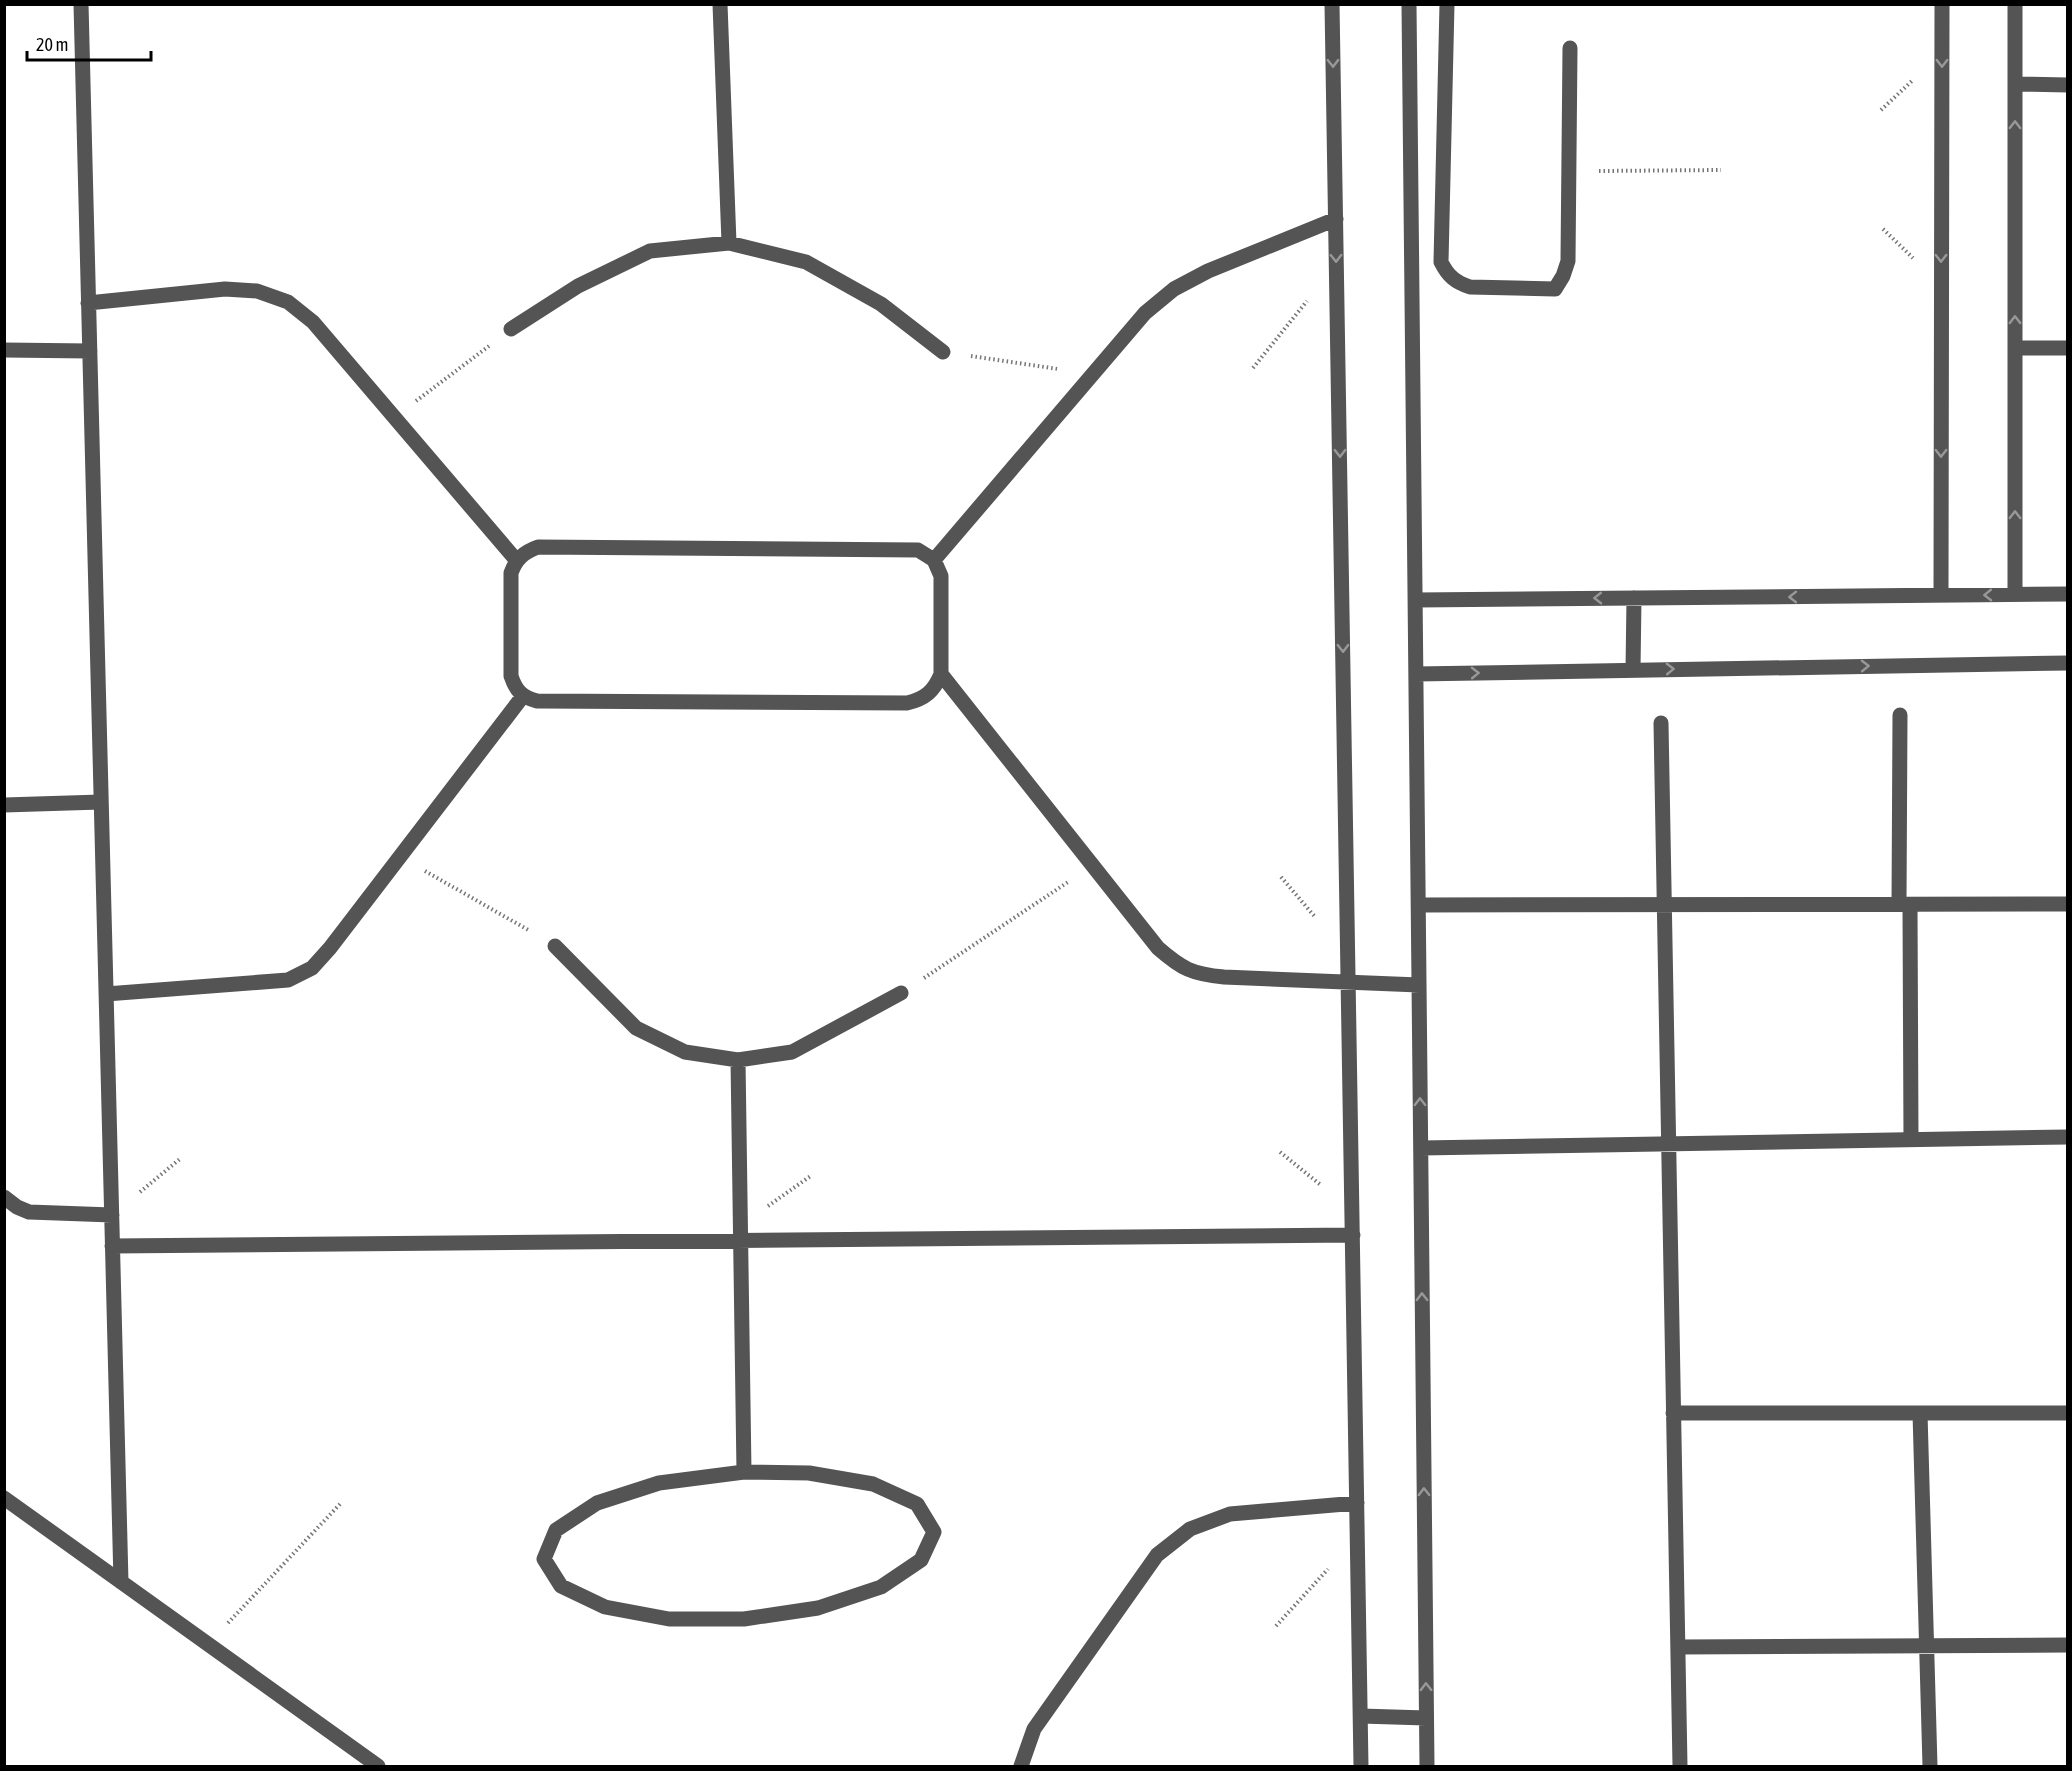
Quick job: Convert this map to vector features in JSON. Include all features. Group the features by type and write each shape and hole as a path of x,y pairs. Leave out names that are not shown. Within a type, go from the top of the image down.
{"street":[{"path":"81,4 121,1582"},
{"path":"720,4 729,243"},
{"path":"1332,4 1361,1767"},
{"path":"1409,4 1427,1767"},
{"path":"1447,4 1441,262 1452,279 1470,287 1555,289 1563,276 1568,261 1570,48"},
{"path":"1941,595 1942,4"},
{"path":"2015,4 2015,594"},
{"path":"2015,84 2067,85"},
{"path":"934,560 1145,312 1174,289 1208,271 1336,219"},
{"path":"511,329 578,285 650,251 729,243 806,262 881,304 943,352"},
{"path":"88,303 225,290 257,291 288,302 313,322 517,561"},
{"path":"2014,348 2067,348"},
{"path":"4,350 90,351"},
{"path":"538,547 909,549 918,550 934,560 942,576 941,674 937,686 929,695 919,700 907,703 537,701 523,696 517,690 511,676 511,573 517,561 530,550 538,547"},
{"path":"1416,600 2067,594"},
{"path":"1633,670 1634,598"},
{"path":"1416,674 2067,663"},
{"path":"941,674 1158,948 1177,964 1200,974 1224,977 1419,985"},
{"path":"106,993 288,980 312,968 401,857 523,696"},
{"path":"1900,715 1911,1139"},
{"path":"1661,723 1680,1767"},
{"path":"4,805 101,802"},
{"path":"1419,905 2067,904"},
{"path":"555,946 636,1028 685,1052 738,1060 792,1052 901,993"},
{"path":"738,1060 744,1472"},
{"path":"1421,1148 2067,1137"},
{"path":"4,1197 16,1207 29,1212 112,1215"},
{"path":"112,1246 741,1232 1353,1235"},
{"path":"1674,1413 2067,1413"},
{"path":"1920,1413 1930,1767"},
{"path":"744,1472 808,1473 873,1484 917,1504 934,1532 921,1560 881,1587 818,1608 744,1619 669,1619 605,1607 561,1586 544,1559 556,1530 597,1503 659,1483 744,1472"},
{"path":"4,1498 378,1767"},
{"path":"1021,1767 1034,1729 1157,1555 1190,1529 1230,1514 1358,1503"},
{"path":"1678,1647 2067,1645"},
{"path":"1360,1716 1426,1718"}],"path":[{"path":"1569,172 1721,170"},
{"path":"1253,368 1336,265"},
{"path":"394,418 511,329"},
{"path":"943,352 1092,374"},
{"path":"401,857 555,946"},
{"path":"901,993 1092,866"},
{"path":"1281,877 1348,955"},
{"path":"1280,1152 1353,1211"},
{"path":"112,1215 181,1158"},
{"path":"741,1232 812,1175"},
{"path":"208,1644 340,1504"},
{"path":"1276,1626 1358,1536"}]}
